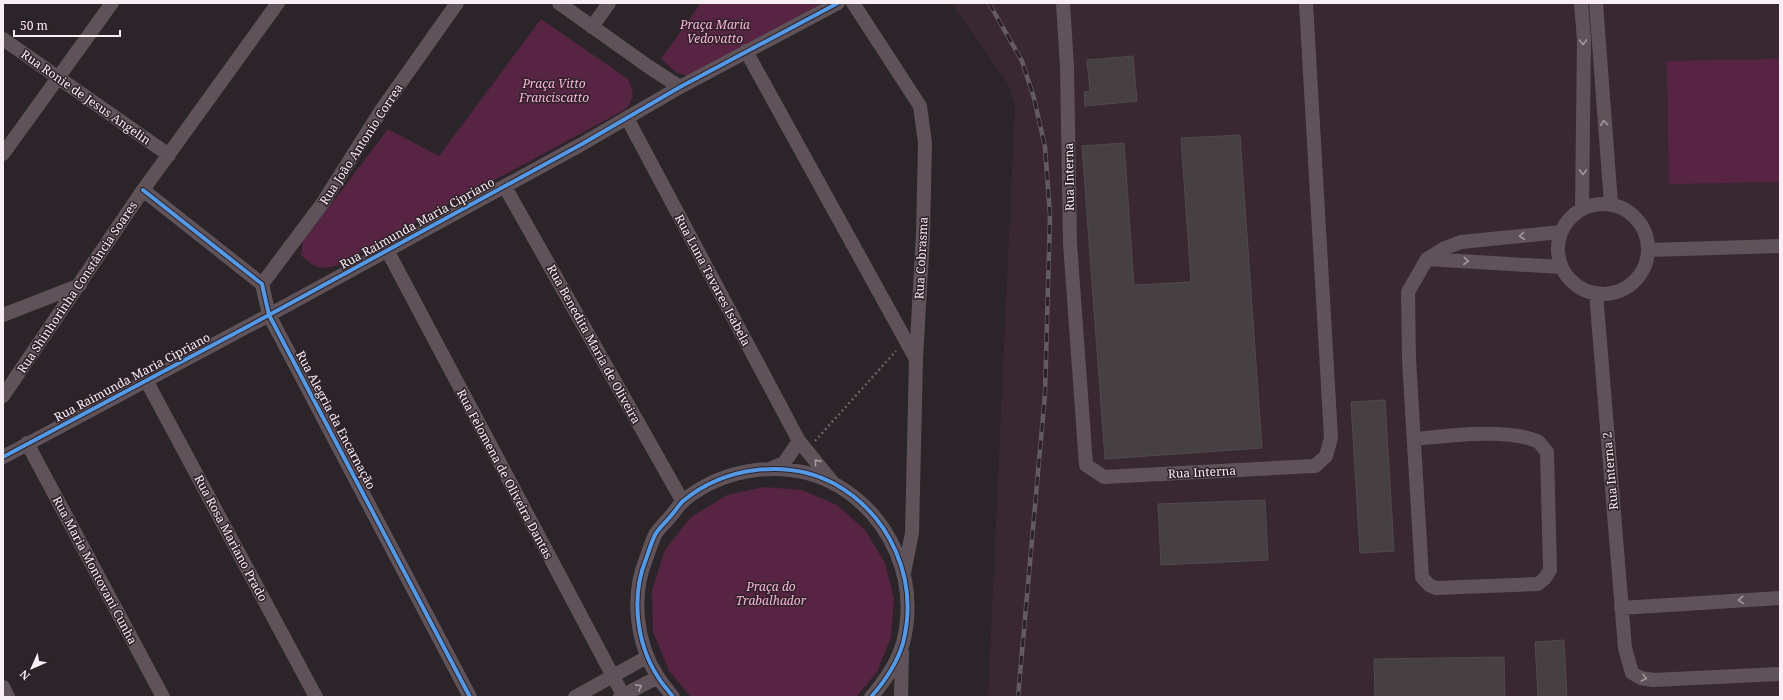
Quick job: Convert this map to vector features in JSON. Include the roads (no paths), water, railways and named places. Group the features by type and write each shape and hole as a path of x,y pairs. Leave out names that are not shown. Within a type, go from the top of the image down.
{"street":[{"path":"3,154 112,3"},
{"name":"Rua Shinhorinha Constância Soares","path":"3,396 80,285 143,190 278,3"},
{"name":"Rua João Antonio Correa","path":"262,284 322,204 382,109 457,3"},
{"path":"559,3 649,67 680,87"},
{"path":"592,27 609,3"},
{"name":"Rua Raimunda Maria Cipriano","path":"3,457 505,187 680,87 838,3"},
{"name":"Rua Cobrasma","path":"853,3 920,106 926,143 923,234 916,359 912,533 904,573"},
{"name":"Rua Interna","path":"1063,3 1067,67 1070,243 1086,465 1104,476 1315,466 1326,456 1331,438 1306,3"},
{"path":"1581,3 1584,40 1582,208"},
{"path":"1596,3 1602,104 1611,204"},
{"name":"Rua Ronie de Jesus Angelin","path":"3,39 169,155"},
{"path":"746,52 916,359"},
{"name":"Rua Luna Tavares Isabela","path":"627,118 803,446 834,484"},
{"name":"Rua Benedita Maria de Oliveira","path":"505,187 683,502"},
{"path":"143,190 262,284"},
{"path":"1611,204 1630,212 1644,229 1648,250 1644,269 1632,284 1615,292 1596,293 1575,284 1561,267 1557,250 1561,232 1569,218 1582,208 1611,204"},
{"path":"1414,439 1453,436 1504,435 1538,442 1547,452 1550,570 1545,578 1538,584 1436,588 1429,585 1422,577 1409,359 1408,292 1427,259 1445,248 1461,242 1561,232"},
{"path":"1648,250 1780,246"},
{"name":"Rua Felomena de Oliveira Dantas","path":"387,250 622,696"},
{"path":"1427,259 1561,267"},
{"name":"Rua Alegria da Encarnação","path":"262,284 269,315 470,697"},
{"path":"3,315 80,285"},
{"name":"Rua Interna 2","path":"1596,293 1621,608 1625,648 1632,673 1641,678 1653,680 1780,674"},
{"name":"Rua Rosa Mariano Prado","path":"146,380 316,697"},
{"name":"Rua Maria Montovani Cunha","path":"27,443 163,697"},
{"path":"770,469 784,463 803,446"},
{"path":"673,697 658,677 647,657 637,616 640,574 655,534 683,502 709,484 739,473 770,469 803,472 834,484 866,507 891,538 904,573 908,608 903,644 901,697"},
{"path":"891,538 906,537 912,533"},
{"path":"1621,608 1780,598"},
{"path":"871,697 888,677 903,644"},
{"path":"575,697 647,657"},
{"path":"622,696 658,677"},
{"path":"3,687 8,697"}],"railway":[{"path":"989,3 1022,61 1034,98 1045,147 1050,215 1045,394 1018,697"}],"park label":[{"name":"Praça Maria Vedovatto","path":"715,31"},
{"name":"Praça Vitto Franciscatto","path":"554,90"},
{"name":"Praça do Trabalhador","path":"771,593"}]}
